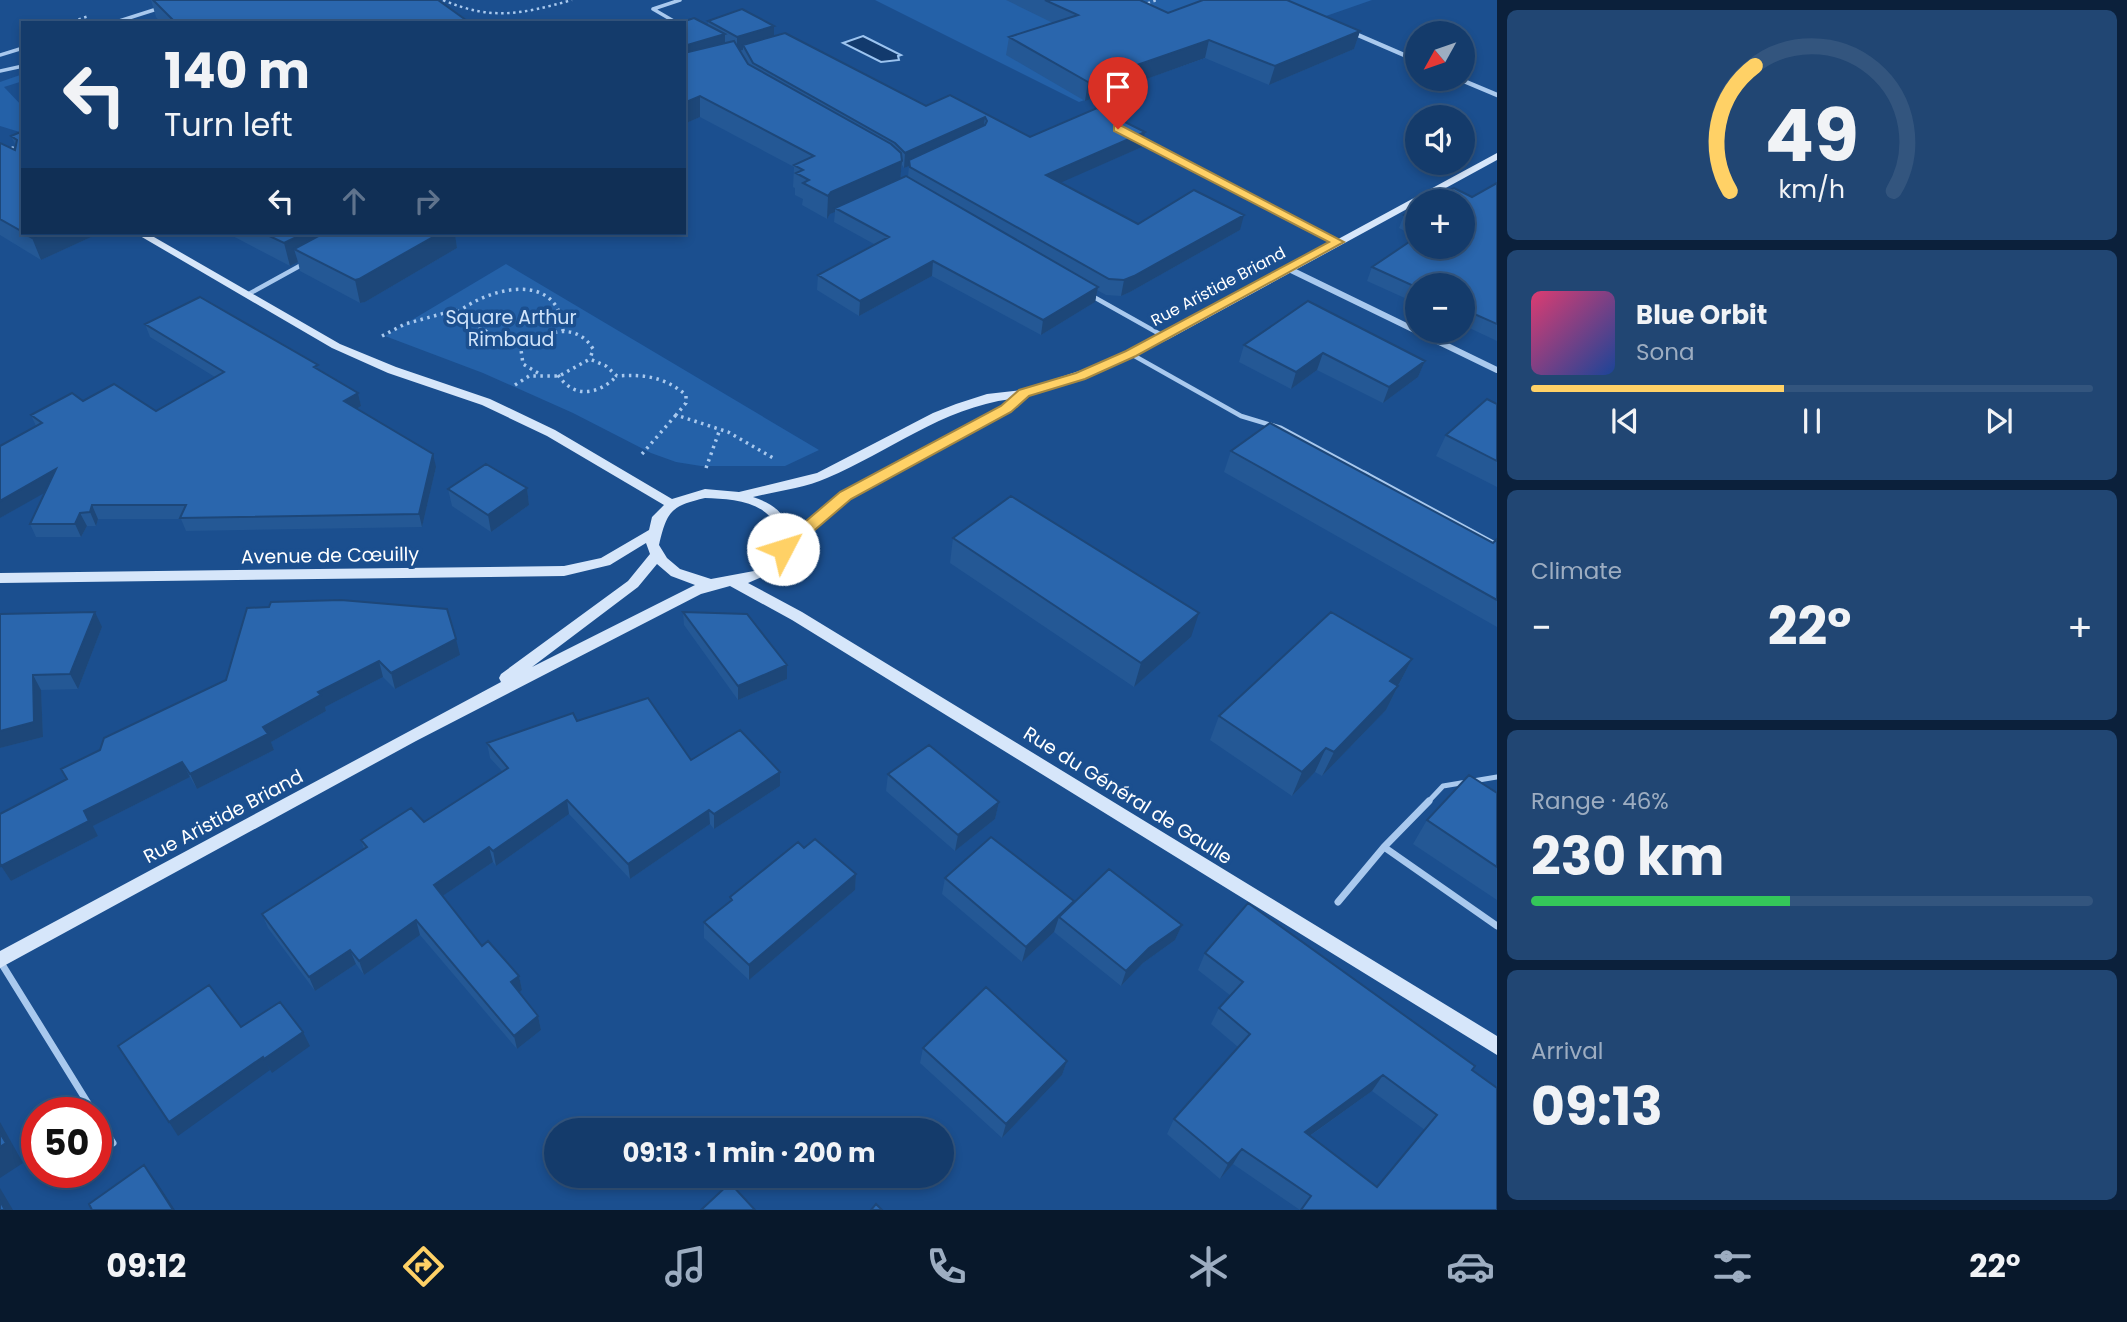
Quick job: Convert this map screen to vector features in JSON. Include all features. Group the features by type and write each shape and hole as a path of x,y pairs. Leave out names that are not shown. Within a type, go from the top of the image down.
{"main road":[{"name":"Rue Aristide Briand","path":"743,495 821,476 937,416 987,398 1024,393 1081,376 1131,354 1497,156"},
{"path":"143,235 351,353 486,402 551,433 673,505"},
{"name":"Rue Aristide Briand","path":"783,549 845,495 1006,409 1024,393"},
{"path":"725,492 743,495 763,503 777,516 785,532 783,549 774,563 757,575 735,582 711,584 677,575 664,566 656,555 651,534 655,523 673,505 700,494 725,492"},
{"name":"Avenue de Cœuilly","path":"0,579 564,571 605,562 651,534"},
{"name":"Rue Aristide Briand","path":"465,708 633,584 656,555"},
{"name":"Rue du Général de Gaulle","path":"735,582 797,616 1497,1046"},
{"name":"Rue Aristide Briand","path":"0,960 465,708 711,584"}],"street":[{"path":"1347,31 1405,56"},
{"path":"1475,86 1497,95"},
{"path":"1289,270 1497,370"}],"lane":[{"path":"674,21 653,9 680,0"},
{"path":"120,21 163,8"},
{"path":"0,55 21,49"},
{"path":"0,71 21,66"},
{"path":"1130,135 1338,242"},
{"path":"247,295 311,259"},
{"path":"1085,291 1165,337"},
{"path":"1131,354 1241,416 1281,428 1497,545"},
{"path":"1338,902 1384,847 1443,786 1497,777"},
{"path":"1384,847 1497,926"},
{"path":"0,960 84,1097"}],"path":[{"path":"443,0 466,12 496,16 527,12 572,0"},
{"path":"1132,8 1157,0"},
{"path":"0,152 21,145"},
{"path":"351,353 405,324 460,309 504,290 528,289 545,294 561,305 565,319 563,331"},
{"path":"460,309 458,312 461,315 487,334 527,344"},
{"path":"486,402 512,388 522,378 538,373 558,375 590,359 593,349 590,342 579,334 563,331 541,335 521,350 523,364 538,373"},
{"path":"590,359 606,366 617,376"},
{"path":"558,375 571,391 583,393 604,387 617,376 639,374 659,377 676,385 686,395 686,403 653,444 621,474"},
{"path":"676,415 758,445 785,466 821,476"},
{"path":"700,494 705,470 720,429"}],"green space":[{"path":"875,0 1372,0 1079,102"},
{"path":"21,75 21,82 4,87 21,105 21,132 0,126 0,82"},
{"name":"Square Arthur Rimbaud","path":"506,264 819,450 785,466 701,466 676,462 651,453 573,413 483,373 385,336"}],"shaded area":[{"path":"863,36 901,55 898,56 899,60 881,62 843,43"}],"building":[{"path":"153,0 438,0 467,21 406,21 174,21"},
{"path":"1045,0 1140,0 1168,13 1203,0 1287,0 1360,31 1275,66 1209,40 1088,82 1009,37 1078,15"},
{"path":"742,9 774,26 737,37 708,21"},
{"path":"694,18 725,34 686,45 685,21"},
{"path":"785,33 926,106 950,95 1030,137 1097,108 1145,132 1046,175 1138,224 1194,190 1244,215 1134,276 1124,280 1109,279 910,167 909,160 985,125 985,117 905,153 895,143 753,63 743,45"},
{"path":"734,41 748,64 891,144 901,153 902,161 831,192 828,196 803,183 809,180 796,173 803,170 794,165 814,156 700,96 686,102 686,53"},
{"path":"21,132 21,231 0,219 0,143 15,150 17,140 11,136"},
{"path":"906,176 1098,287 1043,320 933,261 860,301 818,275 889,237 835,208"},
{"path":"1497,183 1497,324 1475,314 1475,273 1405,273 1405,282 1372,267 1405,245 1405,259 1475,259 1475,195"},
{"path":"267,235 301,235 284,243"},
{"path":"320,235 436,235 355,280 294,249"},
{"path":"200,297 318,365 314,367 358,393 344,401 433,454 419,514 180,518 186,505 92,505 90,512 80,513 75,524 30,524 56,469 0,501 0,446 42,423 31,415 72,393 83,401 114,384 156,411 224,372 145,324"},
{"path":"1308,301 1425,361 1389,387 1323,353 1296,372 1244,345"},
{"path":"1487,399 1497,404 1497,461 1446,435"},
{"path":"1270,423 1493,543 1497,539 1497,600 1231,451"},
{"path":"486,464 527,488 488,515 448,489"},
{"path":"1011,496 1199,613 1141,663 953,538"},
{"path":"341,600 447,609 456,639 391,673 379,661 318,692 321,695 263,727 268,734 190,774 182,762 84,811 89,821 1,866 0,814 67,779 61,769 100,750 104,738 226,680 247,608 269,607 271,602"},
{"path":"95,612 70,674 33,675 34,722 0,731 0,614"},
{"path":"683,612 747,614 787,665 738,686"},
{"path":"1331,612 1412,659 1390,681 1398,686 1334,752 1326,748 1302,772 1219,716"},
{"path":"648,698 691,760 740,730 780,772 714,814 709,810 628,864 567,800 493,851 489,847 434,885 482,946 488,941 519,976 511,982 538,1016 514,1036 416,920 359,961 350,950 309,977 262,914 367,847 361,840 411,808 424,822 508,768 487,743 573,713 577,721"},
{"path":"929,745 999,802 958,835 888,774"},
{"path":"1469,775 1497,793 1497,867 1427,820"},
{"path":"991,837 1074,901 1026,947 945,878"},
{"path":"815,839 856,874 749,965 704,922 732,900 730,897 798,842 804,848"},
{"path":"1109,869 1182,925 1149,948 1126,971 1059,917"},
{"path":"1248,903 1475,1066 1472,1070 1497,1088 1497,1210 1301,1210 1311,1196 1242,1149 1228,1164 1174,1119 1250,1034 1219,1008 1243,982 1205,953","holes":["1383,1075 1437,1115 1377,1187 1305,1132"]},
{"path":"209,985 241,1027 280,1002 303,1032 169,1122 118,1046"},
{"path":"986,987 1067,1061 1006,1124 923,1048"},
{"path":"0,1133 6,1143 0,1147"},
{"path":"144,1165 173,1210 92,1210 89,1204"},
{"path":"725,1188 735,1188 755,1210 701,1210"},
{"path":"876,1204 882,1210 871,1210"}],"route":[{"path":"783,549 845,495 1006,409 1024,393 1081,376 1131,354 1338,242 1118,129"}]}
